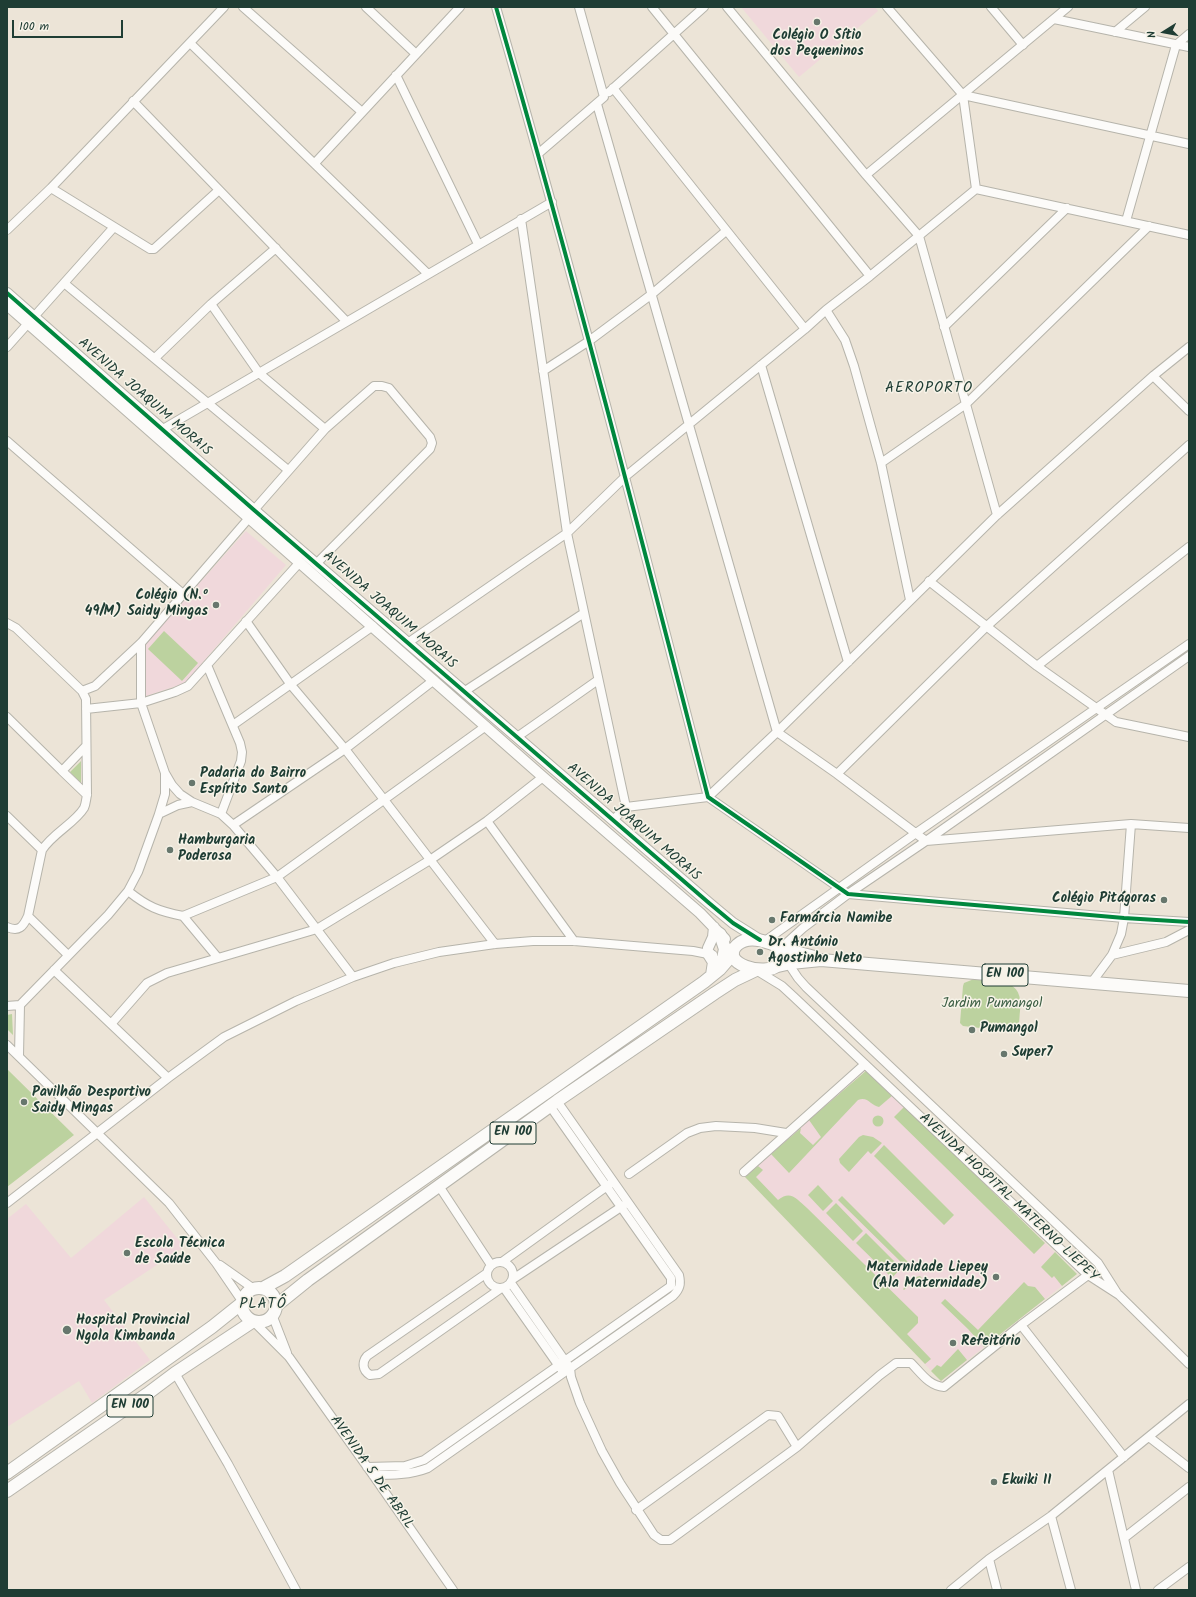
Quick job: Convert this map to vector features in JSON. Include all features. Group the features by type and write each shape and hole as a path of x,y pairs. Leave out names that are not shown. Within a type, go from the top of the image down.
{"main road":[{"path":"709,951 714,962 725,959 717,930"},
{"name":"EN 100","path":"7,1473 212,1327 242,1302 245,1295 285,1276 725,959 736,946 743,942 776,951 821,960 1189,991"},
{"name":"EN 100","path":"776,951 821,960"},
{"name":"EN 100","path":"7,1491 175,1373 254,1322 262,1323 268,1321 275,1311 308,1280 554,1104 715,993 735,980 756,970 770,969 776,951"},
{"name":"EN 100","path":"725,959 735,960 740,964 756,970"},
{"path":"258,1288 271,1292 276,1300 275,1311"},
{"path":"242,1302 243,1312 248,1319 254,1322"},
{"path":"136,1381 147,1394"}],"street":[{"path":"7,230 51,188 224,7"},
{"path":"242,7 362,112"},
{"path":"366,7 416,54"},
{"path":"315,163 460,7"},
{"path":"496,7 552,202 626,476 708,797 848,894 1124,918 1189,922"},
{"path":"579,7 604,97"},
{"path":"652,7 870,276"},
{"path":"538,154 597,104 704,7"},
{"path":"727,7 866,175 919,236 997,515"},
{"path":"887,7 963,95 976,189"},
{"path":"991,7 1023,45"},
{"path":"866,175 1068,7"},
{"path":"1115,32 1145,7"},
{"path":"1054,19 1189,47"},
{"path":"1126,221 1176,45 1189,34"},
{"path":"190,43 428,274"},
{"path":"396,75 478,244"},
{"path":"613,88 805,330"},
{"path":"963,95 1189,144"},
{"path":"133,101 346,322"},
{"path":"597,104 777,732 837,774 926,842 1131,824 1189,828"},
{"path":"51,188 150,249 154,249 219,190"},
{"path":"976,189 1189,235"},
{"path":"409,642 567,534 626,476 805,330 826,310 976,189"},
{"path":"163,429 552,202"},
{"path":"944,327 1068,208"},
{"path":"521,219 567,534 626,807"},
{"path":"881,463 966,404 1148,226"},
{"path":"7,347 114,227"},
{"path":"543,371 589,341 652,294 726,231"},
{"path":"154,358 211,304 276,248"},
{"path":"64,283 288,470"},
{"name":"AVENIDA JOAQUIM MORAIS","path":"7,293 31,321 252,514 317,563 727,918 776,951"},
{"path":"211,304 259,373 325,429"},
{"name":"AVENIDA JOAQUIM MORAIS","path":"7,305 31,321 163,429 300,562 543,777 700,913 717,930"},
{"path":"826,310 845,340 854,366 881,463 910,600"},
{"path":"613,820 626,807 708,797 777,732 997,515 1153,376 1189,347"},
{"path":"761,365 848,662"},
{"path":"1153,376 1189,411"},
{"path":"82,691 95,686 141,643 288,470 325,429 374,386 389,388 430,437 432,443 430,449 317,563"},
{"path":"7,440 183,594"},
{"path":"837,774 986,626 1189,446"},
{"path":"1037,666 1189,547"},
{"path":"86,709 142,703 188,686 300,562"},
{"path":"929,581 1037,666 1116,722 1189,737"},
{"path":"465,691 584,613"},
{"path":"246,621 292,685 345,749 495,944"},
{"path":"7,623 16,628 82,691 86,699 85,806 80,813 47,841 42,850 28,916 19,928 14,930 7,927"},
{"path":"233,725 292,685 373,626"},
{"path":"141,643 142,703 165,773 172,785 180,794 192,802 221,814 233,825 277,877 352,977"},
{"path":"776,951 840,888 916,833 1189,644"},
{"path":"776,951 803,928 848,894 926,842 1189,656"},
{"path":"207,666 233,725 242,752 241,761 221,814"},
{"path":"233,825 345,749 434,680"},
{"path":"517,737 598,680"},
{"path":"7,717 86,795"},
{"path":"128,891 142,902 161,912 183,916 277,877 486,726"},
{"path":"62,771 86,746"},
{"path":"7,1006 20,1005 108,915 128,891 138,872 159,814 165,794 165,773"},
{"path":"111,1024 147,983 167,973 317,929 430,860 487,821 543,777"},
{"path":"159,814 178,805 192,802"},
{"path":"7,816 42,850"},
{"path":"487,821 574,941"},
{"path":"1092,982 1112,955 1121,934 1124,918 1131,824"},
{"path":"28,916 68,955"},
{"path":"183,916 218,958"},
{"path":"709,951 713,937 717,930"},
{"path":"1112,955 1166,942 1189,930"},
{"path":"7,1203 168,1078 224,1037 296,1001 352,977 394,963 439,952 495,944 533,941 574,941 709,951 725,959"},
{"name":"AVENIDA HOSPITAL MATERNO LIEPEY","path":"776,951 806,987 1098,1263 1119,1295"},
{"path":"54,970 168,1078"},
{"name":"AVENIDA HOSPITAL MATERNO LIEPEY","path":"756,970 782,986 1088,1275 1119,1295"},
{"path":"19,1056 20,1005"},
{"path":"7,1045 169,1203 216,1263 242,1302"},
{"path":"744,1172 865,1064"},
{"path":"902,1099 913,1088"},
{"path":"373,1475 406,1474 419,1472 428,1468 568,1373 673,1296 679,1290 679,1274 614,1181 554,1104"},
{"path":"554,1104 606,1187 671,1278 672,1283"},
{"path":"629,1174 687,1133 700,1128 716,1126 755,1128 786,1133"},
{"path":"614,1181 502,1262 495,1263 489,1269 367,1356 364,1360 364,1370 370,1375 374,1376 379,1374 628,1202"},
{"path":"439,1186 489,1269 488,1282 495,1288 502,1289 562,1363"},
{"path":"502,1262 510,1266 514,1274 512,1281 568,1373 602,1451 620,1483 636,1510 654,1535 660,1540 670,1540 798,1447 896,1363 911,1363 929,1382 936,1387 944,1387 1021,1325 1088,1275"},
{"path":"216,1263 258,1288"},
{"path":"672,1283 680,1283"},
{"path":"367,1467 405,1466 424,1460 667,1289 672,1283"},
{"path":"1119,1295 1189,1364"},
{"name":"AVENIDA 5 DE ABRIL","path":"275,1311 289,1357"},
{"name":"AVENIDA 5 DE ABRIL","path":"254,1322 289,1357 452,1590"},
{"path":"1021,1325 1124,1457"},
{"path":"175,1373 228,1464 296,1590"},
{"path":"951,1590 989,1559 1051,1516 1189,1404"},
{"path":"636,1510 768,1415 778,1416 798,1447"},
{"path":"1149,1437 1189,1468"},
{"path":"1108,1470 1136,1590"},
{"path":"1124,1538 1189,1487"},
{"path":"1051,1516 1071,1590"},
{"path":"989,1559 997,1590"},
{"path":"1158,1590 1189,1567"}],"shaded area":[{"path":"741,7 875,7 878,11 799,77"},
{"name":"Colégio (N.º 49/M) Saidy Mingas","path":"246,531 286,565 185,683 146,696 145,644"},
{"path":"867,1070 1077,1274 941,1381 745,1177 801,1128 805,1122"},
{"name":"Hospital Provincial Ngola Kimbanda","path":"144,1197 184,1247 104,1300 150,1360 92,1403 79,1381 7,1427 7,1219 26,1204 71,1258"}],"green space":[{"path":"164,631 198,663 182,681 148,649"},
{"path":"81,761 81,783 70,772"},
{"name":"Jardim Pumangol","path":"974,979 1008,983 1018,992 1020,1000 1019,1025 1015,1032 963,1026 960,1023 963,986 964,983"},
{"path":"12,1014 13,1035 7,1029 7,1015"},
{"name":"Pavilhão Desportivo Saidy Mingas","path":"7,1069 74,1135 7,1187"},
{"path":"867,1070 893,1095 879,1107 864,1099 858,1100 789,1173 771,1154 801,1128 800,1133 813,1145 821,1137 809,1120"},
{"path":"905,1106 1045,1243 1034,1254 894,1117"},
{"path":"876,1116 880,1116 882,1117 882,1125 876,1126 873,1123 873,1119"},
{"path":"863,1135 873,1137 882,1143 871,1154 868,1151 849,1172 840,1163 839,1159 859,1137"},
{"path":"884,1145 954,1215 944,1225 874,1156"},
{"path":"758,1166 763,1170 756,1177 778,1200 786,1196 790,1196 800,1202 918,1317 918,1323 907,1334 931,1359 925,1364 745,1177"},
{"path":"818,1185 833,1201 823,1211 808,1195"},
{"path":"842,1196 908,1262 904,1265 838,1200"},
{"path":"836,1203 863,1231 853,1241 826,1213"},
{"path":"866,1233 901,1268 892,1278 856,1243"},
{"path":"1055,1252 1077,1274 1062,1286 1054,1276 1052,1278 1041,1267"},
{"path":"920,1276 925,1281 920,1286 914,1281 904,1290 903,1289 916,1277"},
{"path":"1024,1282 1028,1286 1035,1287 1045,1299 984,1347 941,1303 945,1299 978,1330"},
{"path":"958,1349 967,1360 941,1381 931,1371 937,1365 941,1367"}],"cycle path":[{"path":"496,7 579,302 708,797 848,894 1124,918 1189,922"},
{"path":"7,293 254,510 709,903 733,923 760,940"}],"place":[{"name":"Colégio O Sítio dos Pequeninos","path":"817,22"},
{"name":"Colégio (N.º 49/M) Saidy Mingas","path":"216,605"},
{"name":"Padaria do Bairro Espírito Santo","path":"192,783"},
{"name":"Hamburgaria Poderosa","path":"170,850"},
{"name":"Colégio Pitágoras","path":"1164,900"},
{"name":"Farmárcia Namibe","path":"772,920"},
{"name":"Dr. António Agostinho Neto","path":"760,952"},
{"name":"Pumangol","path":"972,1030"},
{"name":"Super7","path":"1004,1054"},
{"name":"Pavilhão Desportivo Saidy Mingas","path":"24,1102"},
{"name":"Escola Técnica de Saúde","path":"127,1253"},
{"name":"Maternidade Liepey (Ala Maternidade)","path":"996,1277"},
{"name":"Hospital Provincial Ngola Kimbanda","path":"67,1330"},
{"name":"Refeitório","path":"953,1343"},
{"name":"Ekuiki II","path":"994,1482"}],"district":[{"name":"AEROPORTO","path":"929,389"},
{"name":"PLATÔ","path":"263,1305"}]}
